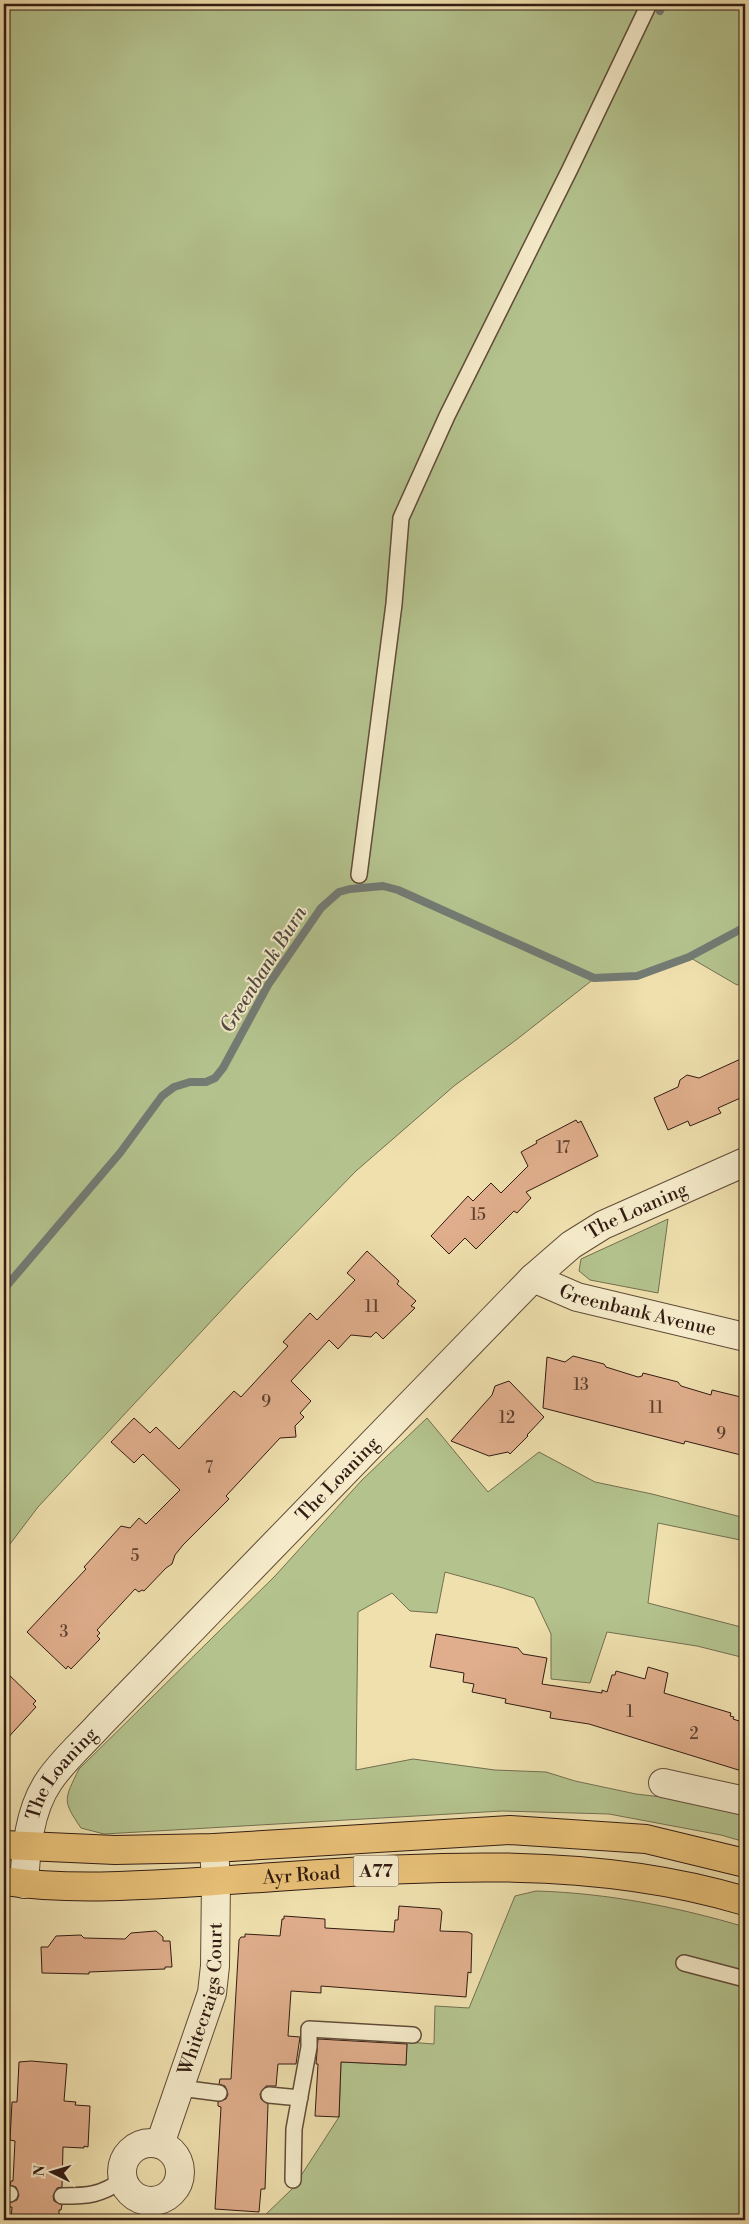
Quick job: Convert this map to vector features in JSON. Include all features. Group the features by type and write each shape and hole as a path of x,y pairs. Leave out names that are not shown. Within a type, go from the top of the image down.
{"main road":[{"name":"Ayr Road","path":"15,1846 115,1850 214,1848 510,1830 646,1838 745,1862"},
{"name":"Ayr Road","path":"14,1882 138,1886 430,1868 494,1866 551,1868 606,1873 669,1883 745,1902"}],"street":[{"name":"The Loaning","path":"14,1882 15,1846 49,1780 107,1717 533,1278 571,1245 603,1225 745,1162"},
{"name":"Greenbank Avenue","path":"533,1278 577,1297 745,1336"},
{"path":"663,1783 745,1801"},
{"name":"Whitecraigs Court","path":"160,2144 212,1993 215,1966 216,1881 214,1848"},
{"path":"160,2144 170,2149 179,2163 180,2180 176,2190 157,2202 146,2202 136,2198 128,2190 123,2180 122,2170 125,2160 131,2151 140,2145 160,2144"}],"lane":[{"path":"359,875 394,604 401,518 451,408 570,169 649,4"},
{"path":"684,1962 745,1979"},
{"path":"293,2180 296,2108 300,2098 309,2047 309,2029 413,2035"},
{"path":"180,2088 219,2093"},
{"path":"269,2095 300,2098"},
{"path":"62,2196 82,2196 104,2192 123,2180"}],"green space":[{"path":"4,4 745,4 745,981 737,985 689,957 637,976 595,978 454,1086 356,1171 244,1286 38,1507 4,1552"},
{"path":"668,1219 658,1293 590,1280 579,1271 581,1259"},
{"path":"427,1418 488,1492 539,1452 595,1482 652,1494 745,1518 745,1541 658,1523 648,1603 745,1628 745,1658 697,1646 607,1632 590,1683 551,1679 551,1634 534,1598 445,1572 437,1613 410,1611 392,1593 358,1612 356,1770 413,1759 495,1770 546,1772 575,1781 636,1794 712,1803 745,1813 745,1842 721,1835 609,1814 502,1811 104,1834 81,1828 67,1800 70,1787 79,1769 275,1576 362,1480"},
{"path":"536,1891 563,1892 642,1902 694,1913 745,1927 745,2220 260,2220 293,2188 339,2117 341,2062 406,2065 407,2042 434,2044 435,2006 469,2008 515,1896"}],"building":[{"path":"745,1057 745,1096 718,1108 721,1113 690,1126 688,1121 668,1130 654,1098 678,1087 680,1080 687,1075 699,1078"},
{"path":"576,1120 578,1123 581,1121 598,1156 526,1192 531,1198 517,1213 514,1211 476,1249 465,1238 449,1254 431,1236 468,1196 473,1201 491,1183 501,1193 528,1166 521,1152 537,1143 536,1141"},
{"path":"367,1251 399,1281 397,1284 416,1301 411,1306 415,1308 383,1339 376,1332 371,1337 351,1335 338,1349 329,1340 291,1381 311,1401 300,1413 304,1417 295,1426 296,1437 280,1438 226,1496 229,1499 183,1545 175,1555 172,1564 144,1591 139,1592 135,1589 97,1630 100,1633 97,1636 100,1639 71,1669 68,1666 66,1669 27,1632 86,1569 84,1567 121,1526 130,1528 139,1518 146,1524 180,1490 143,1454 134,1463 111,1442 134,1418 150,1433 156,1427 179,1449 234,1391 241,1397 288,1346 283,1342 310,1313 317,1320 355,1280 347,1273"},
{"path":"573,1356 604,1364 606,1367 638,1377 642,1376 643,1373 678,1382 681,1386 711,1395 712,1390 745,1398 745,1456 685,1441 684,1444 543,1408 547,1357 565,1362"},
{"path":"509,1381 544,1417 528,1436 510,1454 508,1452 489,1456 451,1441 492,1395 495,1386"},
{"path":"436,1634 518,1648 523,1654 547,1658 542,1684 602,1693 602,1690 607,1692 612,1675 615,1675 616,1671 645,1679 648,1667 668,1673 664,1693 731,1713 730,1716 734,1717 733,1719 745,1723 745,1772 589,1724 550,1718 551,1712 505,1703 506,1699 472,1692 474,1684 463,1682 464,1673 430,1667"},
{"path":"4,1670 36,1701 33,1704 36,1707 4,1742"},
{"path":"399,1906 440,1909 442,1912 440,1931 468,1932 472,1934 471,1973 468,1972 466,1997 321,1986 321,1993 291,1991 288,2036 300,2037 296,2064 278,2064 276,2086 266,2086 260,2094 261,2099 268,2104 265,2189 261,2189 259,2212 215,2209 221,2107 218,2106 218,2102 226,2099 228,2094 225,2086 219,2084 220,2079 231,2079 239,1940 241,1937 245,1937 245,1934 280,1936 284,1916 325,1919 325,1928 394,1932 395,1920 398,1920"},
{"path":"156,1931 163,1937 163,1941 170,1941 172,1967 165,1967 165,1969 89,1972 89,1974 42,1973 41,1947 48,1947 56,1936 81,1935 84,1938 125,1939 131,1933"},
{"path":"318,2039 407,2044 406,2065 341,2062 339,2117 315,2116"},
{"path":"19,2062 67,2064 64,2101 76,2102 75,2105 90,2106 88,2147 63,2147 62,2187 57,2188 53,2196 54,2201 62,2205 61,2210 59,2210 59,2218 55,2217 55,2220 11,2220 12,2207 9,2207 9,2203 17,2200 19,2195 16,2187 10,2185 11,2181 13,2181 15,2141 10,2140 12,2102 17,2102"}],"waterway":[{"path":"660,11 663,4"},
{"name":"Greenbank Burn","path":"4,1289 120,1153 162,1096 174,1087 190,1082 206,1082 215,1078 223,1068 268,985 321,908 339,892 383,886 398,890 594,978 637,976 689,957 745,927"}]}
